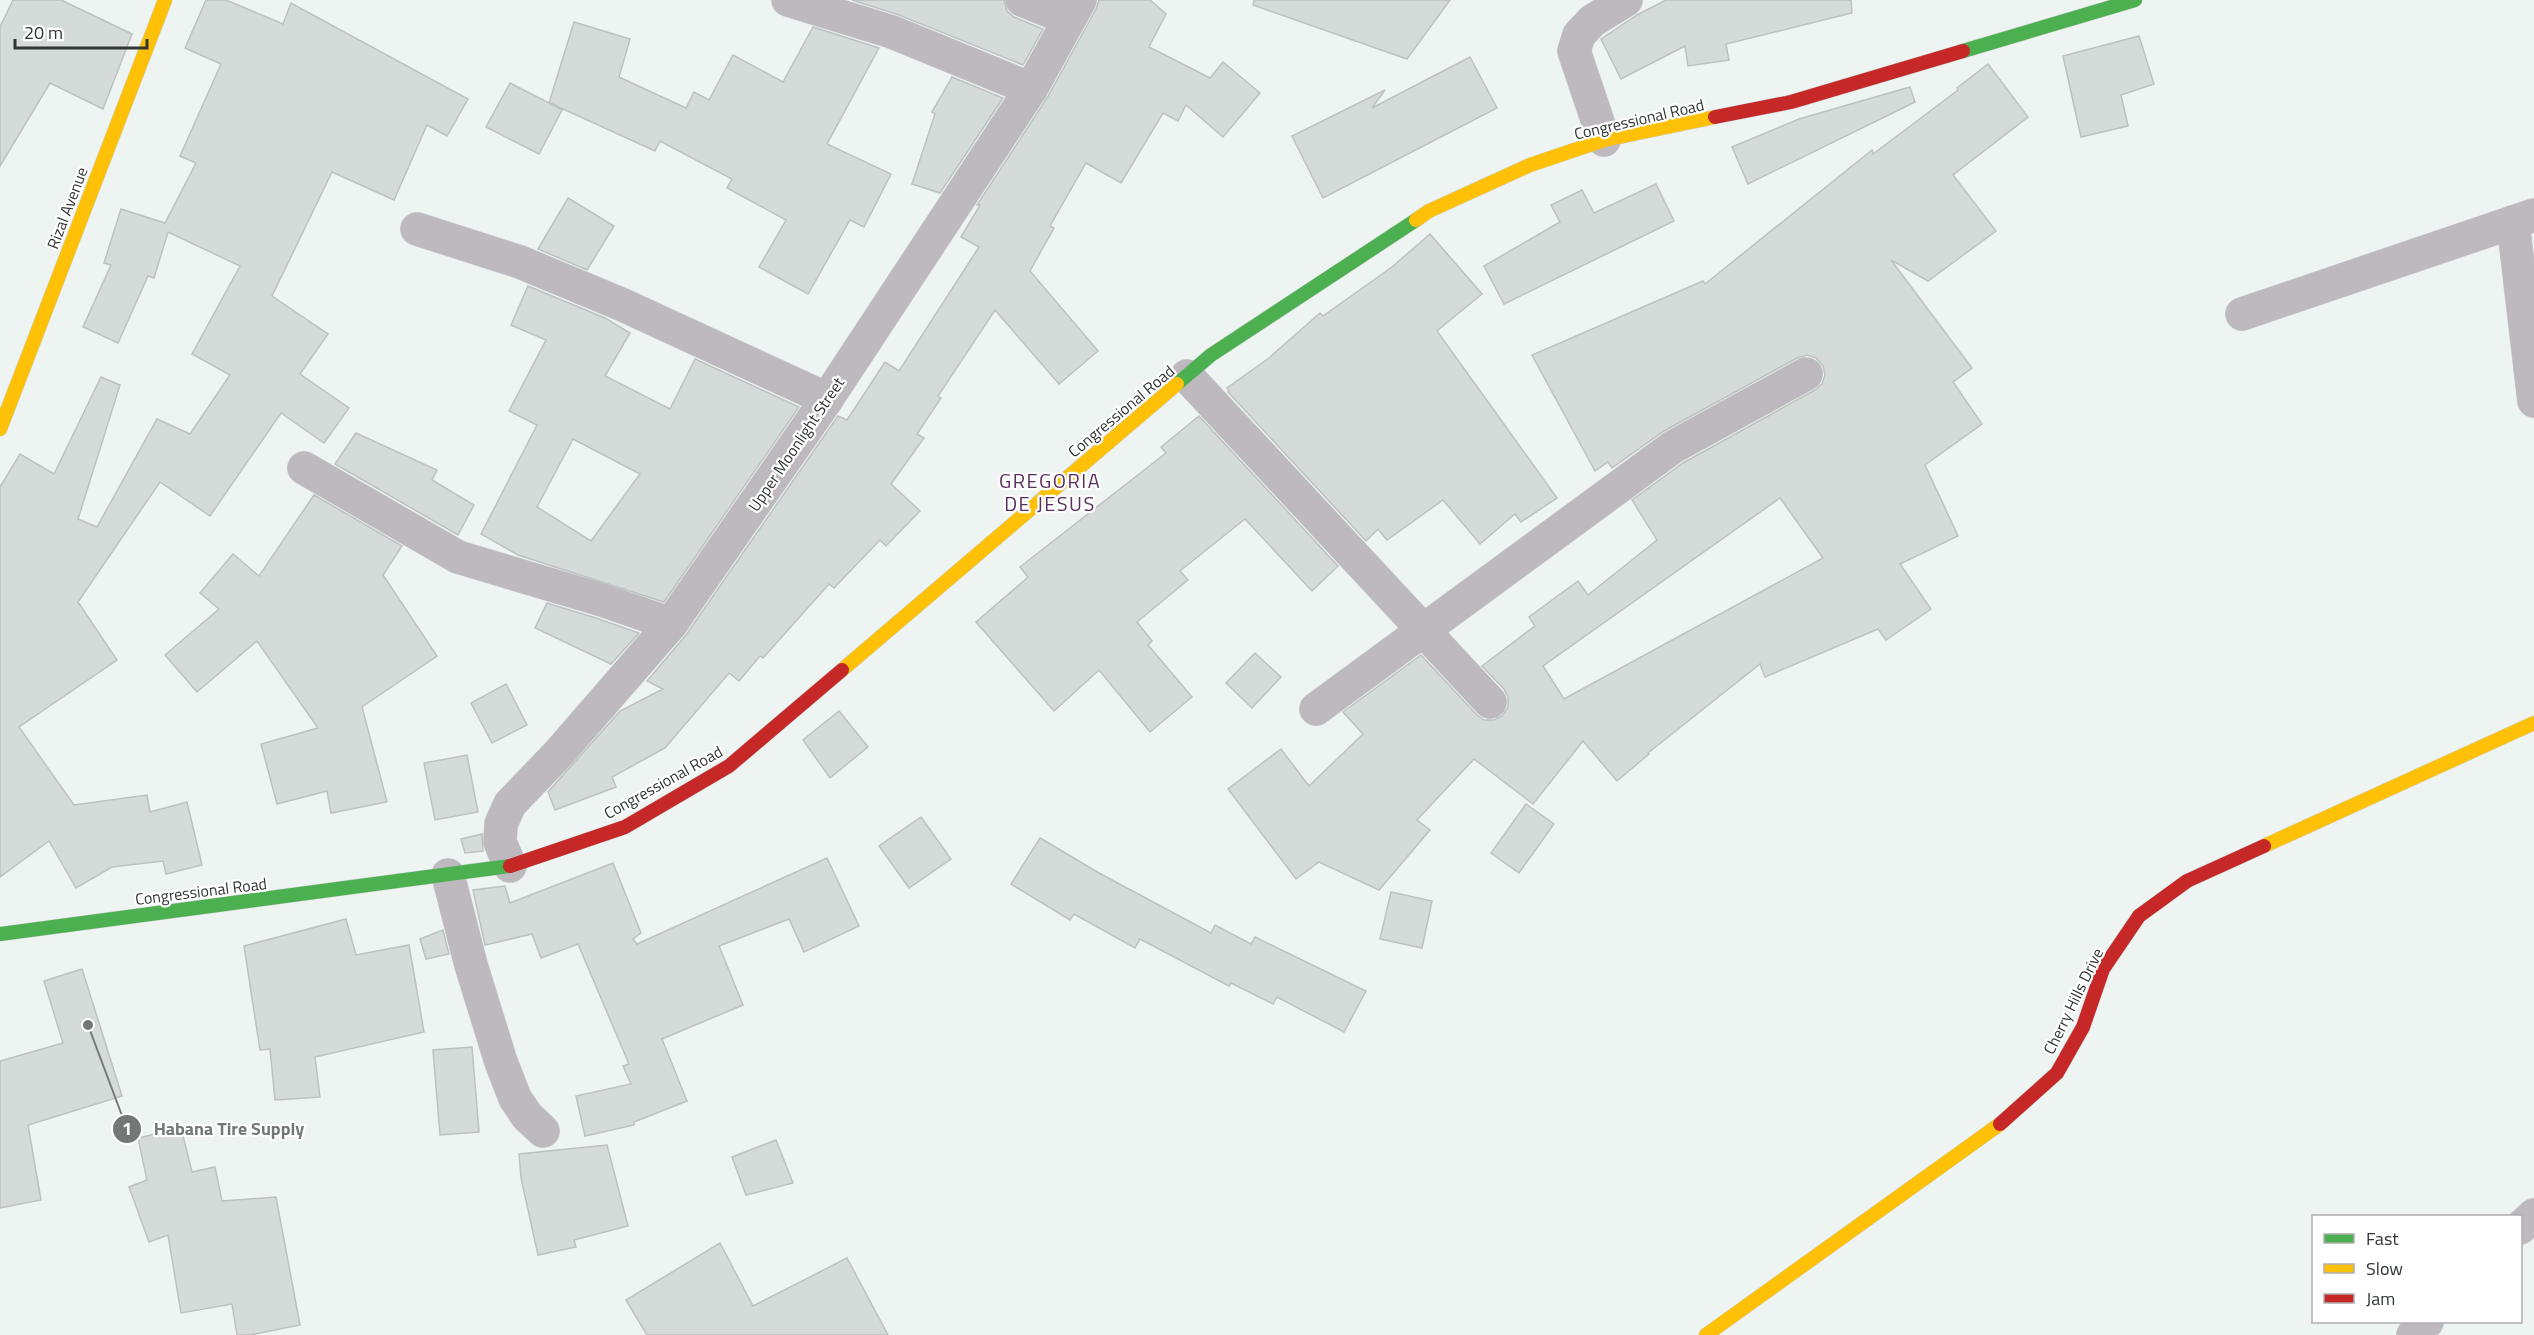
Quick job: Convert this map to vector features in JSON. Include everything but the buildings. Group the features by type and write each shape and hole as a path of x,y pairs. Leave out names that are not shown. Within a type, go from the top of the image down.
{"main road":[{"name":"Rizal Avenue","path":"0,429 165,0"},
{"name":"Congressional Road","path":"0,934 510,866 625,827 729,766 1211,355 1429,210 1530,165 1604,140 1791,102 2135,0"},
{"name":"Cherry Hills Drive","path":"1706,1335 2000,1124 2057,1073 2083,1027 2103,969 2139,916 2187,881 2534,723"}],"street":[{"path":"788,0 892,32 1031,89"},
{"path":"1022,0 1075,9"},
{"path":"1604,140 1574,51 1579,34 1592,21 1626,0"},
{"name":"Upper Moonlight Street","path":"510,866 500,842 501,824 510,804 559,753 671,624 828,399 1031,89 1075,9"},
{"path":"2242,314 2524,218 2534,401"},
{"path":"417,229 530,267 623,305 828,399"},
{"path":"1316,709 1673,447 1806,374"},
{"path":"1187,376 1490,702"},
{"path":"303,468 458,557 602,600 671,624"},
{"path":"448,875 471,965 501,1062 516,1098 527,1116 543,1131"},
{"path":"2522,1226 2534,1215"},
{"path":"2413,1335 2426,1323"}],"traffic: fast":[{"path":"1963,51 2135,0"},
{"path":"1177,384 1211,355 1416,220"},
{"path":"0,934 510,866"}],"traffic: slow":[{"path":"0,429 165,0"},
{"path":"1416,220 1429,211 1530,165 1604,140 1715,117"},
{"path":"842,670 1177,384"},
{"path":"2264,846 2534,723"},
{"path":"1706,1335 2000,1124"}],"traffic: jam":[{"path":"1715,117 1791,102 1963,51"},
{"path":"510,866 625,827 729,766 842,670"},
{"path":"2000,1124 2057,1073 2083,1027 2103,969 2139,916 2187,881 2264,846"}],"place":[{"name":"Habana Tire Supply","path":"88,1025"}],"district":[{"name":"GREGORIA DE JESUS","path":"1050,492"}]}
